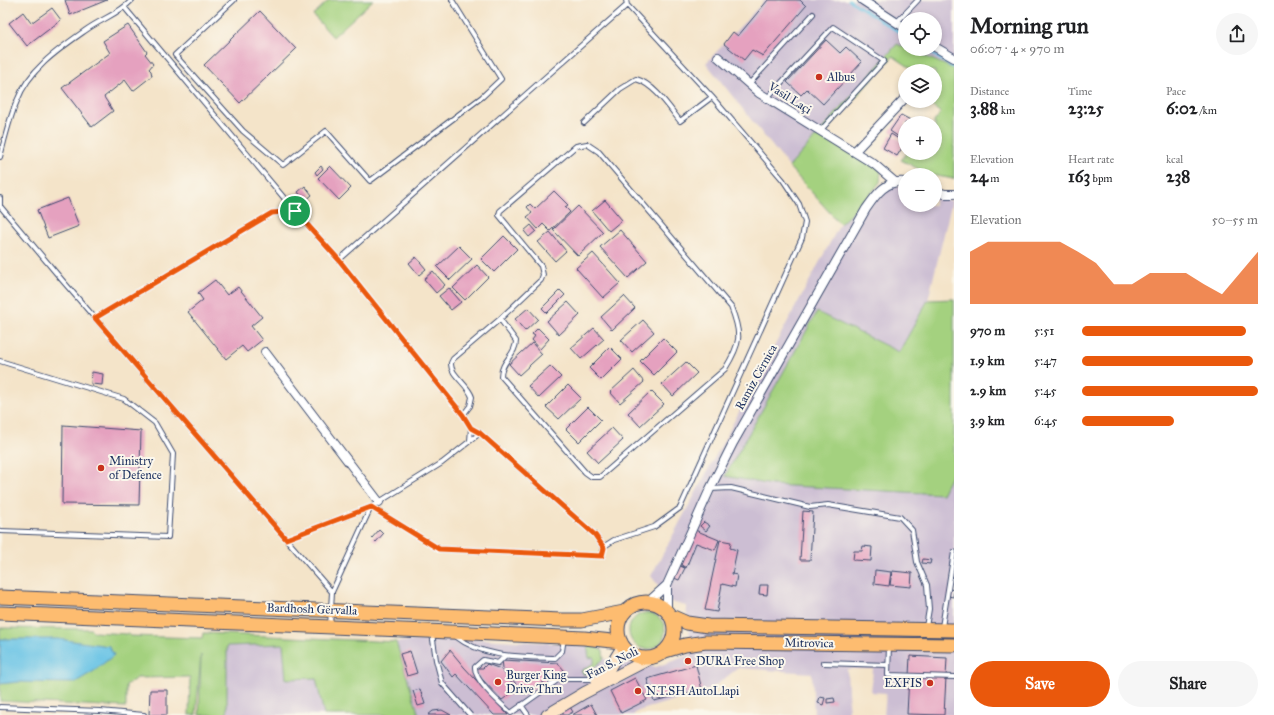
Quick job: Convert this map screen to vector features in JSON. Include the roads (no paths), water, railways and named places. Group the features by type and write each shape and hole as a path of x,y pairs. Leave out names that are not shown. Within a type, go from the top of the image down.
{"highway":[{"name":"Bardhosh Gërvalla","path":"0,597 582,620 624,612"},
{"path":"648,602 662,607 669,614 674,625 674,635 665,651 653,657 636,656 622,644 618,627 624,612 635,604 648,602"},
{"name":"Bardhosh Gërvalla","path":"0,613 432,631 564,638 622,644"},
{"name":"Mitrovica","path":"669,614 687,623 708,626 948,630"},
{"name":"Mitrovica","path":"665,651 685,645 706,642 954,645"}],"main road":[{"path":"547,715 584,692 599,680 612,665 622,644"},
{"name":"Fan S. Noli","path":"584,692 653,657"}],"street":[{"path":"862,0 897,22"},
{"path":"942,50 954,58"},
{"name":"Vasil Laçi","path":"718,57 748,84 767,98 874,164 895,182"},
{"path":"855,152 898,106"},
{"name":"Ramiz Cërnica","path":"648,602 667,585 710,489 757,400 866,209 882,189 895,182"},
{"path":"942,193 954,194"},
{"path":"265,352 379,502"},
{"path":"667,585 669,614"}],"lane":[{"path":"0,157 17,100 32,76 45,61 88,29 124,8 132,0"},
{"path":"234,0 175,55 243,131 283,166 326,131 370,181 482,97 501,79 452,0"},
{"path":"897,22 918,0"},
{"path":"339,260 627,2 712,97 782,180 799,204 805,222 802,238 680,508 654,527 614,540 604,548 602,556 439,549 371,507"},
{"path":"124,8 295,211 339,260 463,415 471,428 480,433 595,535 604,548"},
{"path":"748,84 813,14"},
{"path":"767,98 833,27 884,61 820,131"},
{"path":"584,123 620,89 636,79 649,86 680,121 712,97"},
{"path":"463,415 470,406 472,397 466,385 453,371 451,363 453,359 500,320 541,280 543,272 540,266 499,216 500,211 576,146 588,144 599,152 731,307 738,324 739,335 737,349 725,369 610,469 600,477 592,477 501,376 501,369 514,351 516,341 500,320"},
{"path":"0,198 0,206 332,592"},
{"path":"95,318 272,213 295,211"},
{"path":"0,361 124,399 155,423 173,454 168,537 0,532"},
{"path":"470,440 471,428"},
{"path":"286,539 371,507 442,464 480,433"},
{"path":"710,489 731,488 810,507 828,505 900,517 912,530 917,562 927,585 929,609 926,629"},
{"path":"330,627 332,592 371,507"},
{"path":"948,630 954,552"},
{"path":"432,631 436,660 442,683 470,715"},
{"path":"450,632 466,644 505,656 555,658 562,651 564,638"},
{"path":"889,645 888,675 954,677"},
{"path":"505,656 498,663 483,660 475,667 475,671 482,683 511,713 559,679 583,678 599,680"},
{"path":"823,664 888,665"},
{"path":"521,705 528,715"},
{"path":"0,707 100,711 144,715"}],"water":[{"path":"0,639 58,639 109,646 114,655 94,671 74,683 18,682 0,684"}],"waterway":[{"path":"849,0 898,32"},
{"path":"936,56 954,68"}],"place":[{"name":"Albus","path":"819,77"},
{"name":"Ministry of Defence","path":"101,468"},
{"name":"DURA Free Shop","path":"688,661"},
{"name":"Burger King Drive Thru","path":"498,682"},
{"name":"EXFIS","path":"930,683"},
{"name":"N.T.SH AutoLlapi","path":"638,691"}]}
